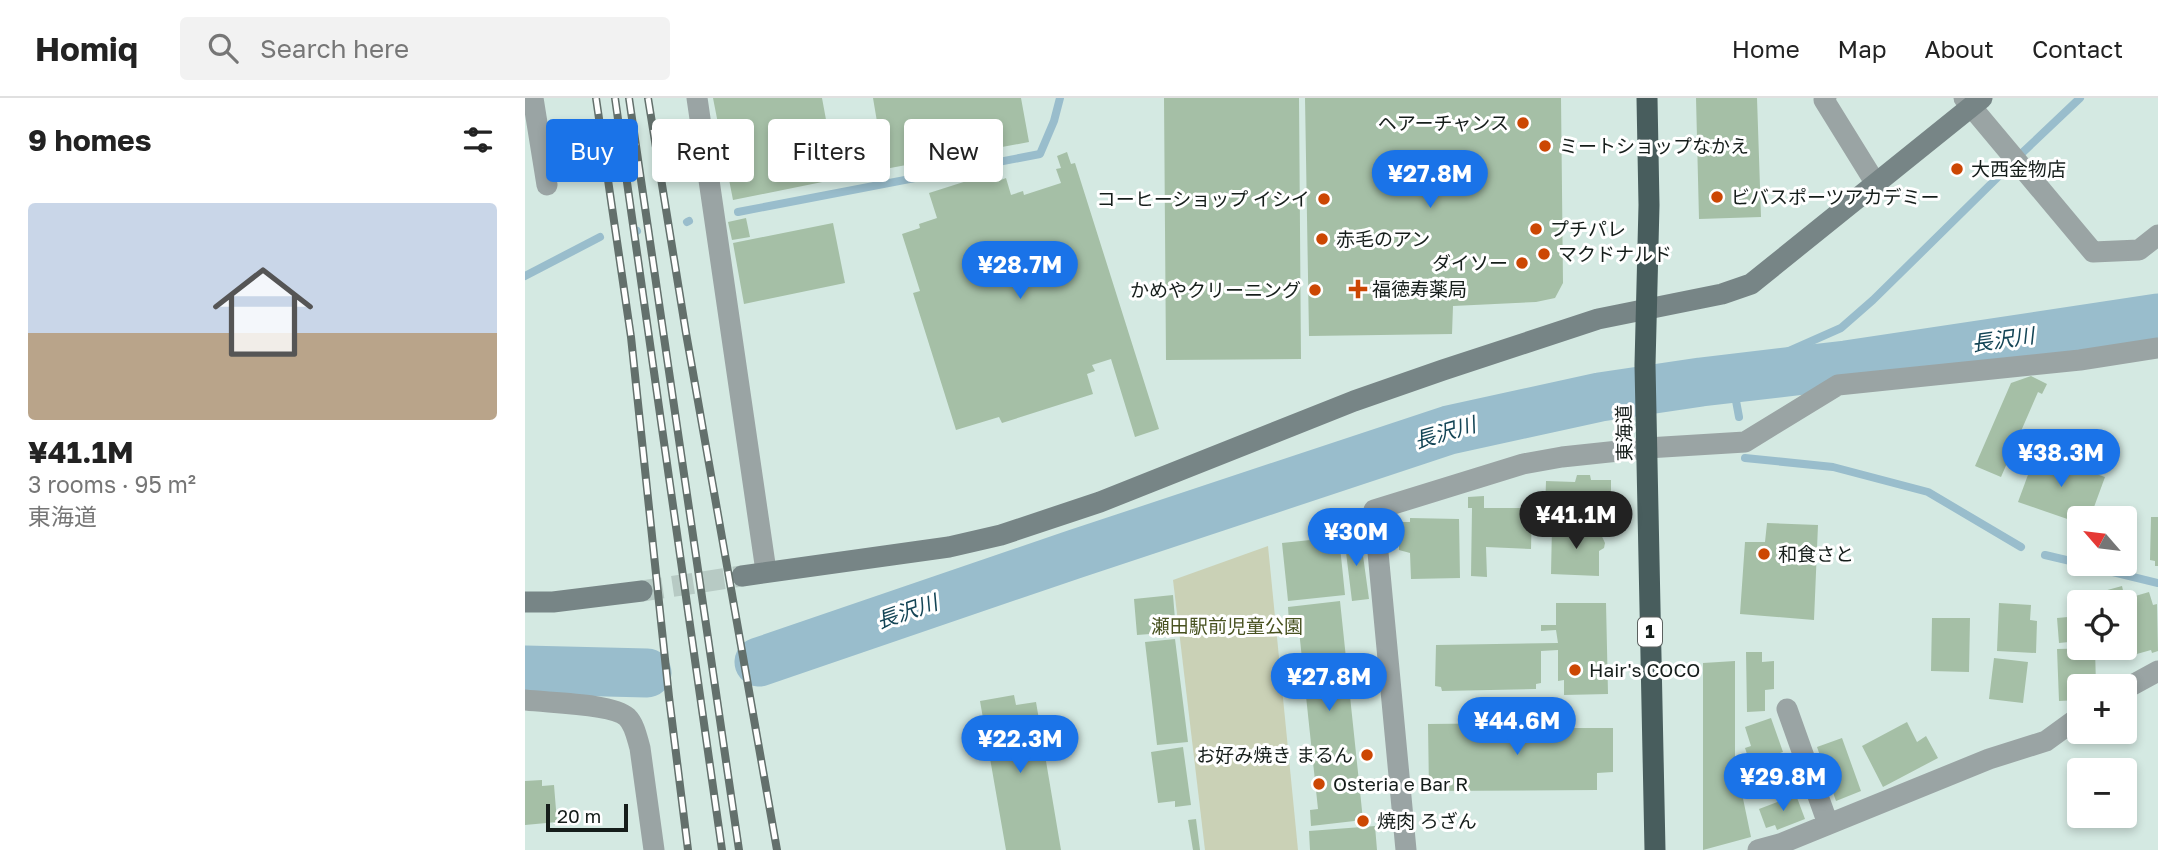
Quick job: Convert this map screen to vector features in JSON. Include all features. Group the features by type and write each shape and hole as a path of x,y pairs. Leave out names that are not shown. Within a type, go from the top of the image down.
{"highway":[{"name":"東海道","path":"1647,98 1649,205 1645,365 1655,850"}],"street":[{"path":"533,98 547,185"},
{"path":"697,98 767,571"},
{"path":"1826,98 1824,100 1876,184"},
{"path":"742,576 949,547 1001,535 1100,502 1408,382 1598,319 1722,294 1751,284 1876,184 1972,101 2093,253 2139,250 2158,235"},
{"path":"1406,850 1374,510 1523,464 1647,448 1745,442 1838,385 2080,360 2158,348"},
{"path":"525,602 553,602 642,591"},
{"path":"2137,682 2158,671"},
{"path":"525,700 608,708 628,718 636,732 640,748 654,850"},
{"path":"1787,709 1828,824"},
{"path":"1758,850 1780,844 1989,759 2046,741 2067,724"}],"green space":[{"name":"瀬田駅前児童公園","path":"1268,546 1298,850 1205,850 1173,580"}],"building":[{"path":"713,98 822,98 826,119 768,119 768,182 822,182 733,200 729,182 754,182 754,119 717,119"},
{"path":"873,98 1021,98 1029,142 1003,147 1003,119 904,119 904,165 890,168 890,119 877,119"},
{"path":"1164,98 1299,98 1301,359 1166,360"},
{"path":"1305,98 1561,98 1563,283 1555,298 1536,302 1453,306 1452,334 1309,336"},
{"path":"1696,98 1757,98 1761,217 1699,219"},
{"path":"1067,152 1071,164 1075,163 1159,429 1135,437 1111,359 1092,365 1095,371 1087,374 1093,394 1002,423 999,417 956,430 913,293 920,291 902,234 937,218 929,193 964,182 1003,182 1006,178 1011,195 1023,191 1024,195 1061,183 1056,169 1061,168 1057,156"},
{"path":"746,218 750,237 732,240 728,222"},
{"path":"833,223 845,283 744,304 733,243"},
{"path":"2031,376 2047,384 2042,394 2038,392 2001,477 1975,466 2011,383"},
{"path":"2036,453 2105,477 2094,506 2067,506 2067,519 2018,502"},
{"path":"1577,475 1590,475 1591,480 1611,480 1611,514 1545,514 1546,481 1575,482"},
{"path":"1484,496 1484,508 1532,508 1531,549 1486,547 1487,577 1471,576 1472,508 1468,508 1468,497"},
{"path":"2151,517 2158,517 2158,566 2155,566 2155,561 2150,560"},
{"path":"1410,518 1459,519 1460,578 1411,579 1410,553 1399,550 1399,522 1410,522"},
{"path":"1767,523 1818,525 1814,620 1740,614 1745,542 1765,542"},
{"path":"1552,526 1598,528 1605,543 1604,548 1599,551 1599,576 1551,574"},
{"path":"1360,534 1369,599 1352,601 1344,536"},
{"path":"1339,537 1345,595 1288,601 1282,543"},
{"path":"2122,586 2123,590 2107,590"},
{"path":"2149,592 2153,605 2157,604 2158,651 2152,653 2151,650 2137,654 2137,596"},
{"path":"1173,595 1176,632 1137,635 1134,599"},
{"path":"1340,601 1363,820 1311,826 1310,810 1318,809 1298,621 1289,622 1288,607"},
{"path":"1556,603 1606,603 1608,694 1564,695 1564,680 1558,681 1558,650 1541,651 1541,683 1536,684 1536,689 1442,691 1441,687 1435,686 1436,645 1558,643 1556,630 1541,631 1541,625 1556,625"},
{"path":"1999,603 2031,605 2030,620 2037,621 2036,653 1997,651"},
{"path":"2067,617 2067,642 2059,643 2057,618"},
{"path":"1932,618 1970,618 1969,672 1931,671"},
{"path":"1175,639 1188,742 1157,745 1145,642"},
{"path":"2057,649 2067,649 2067,660 2095,660 2096,674 2067,674 2067,701 2059,701"},
{"path":"1746,652 1762,652 1762,662 1774,661 1774,689 1765,690 1765,711 1747,712"},
{"path":"1994,658 2028,662 2023,703 1989,699"},
{"path":"1735,661 1735,760 1751,837 1703,850 1703,663"},
{"path":"1014,695 1016,705 1036,702 1061,850 1006,850 980,701"},
{"path":"1771,718 1783,752 1750,763 1745,748 1751,746 1745,727"},
{"path":"1907,722 1917,742 1926,736 1938,758 1883,787 1862,746"},
{"path":"1529,723 1528,728 1613,728 1613,772 1597,773 1597,790 1429,791 1428,724"},
{"path":"1842,738 1861,791 1836,801 1817,747"},
{"path":"1183,747 1191,805 1175,807 1175,801 1158,803 1151,752"},
{"path":"1773,763 1774,768 1788,763 1796,784 1757,798 1750,772"},
{"path":"542,780 542,786 554,785 557,822 525,825 525,781"},
{"path":"1796,795 1805,819 1777,830 1775,825 1766,828 1759,809"},
{"path":"1196,819 1200,850 1193,850 1188,820"},
{"path":"1375,826 1377,850 1310,850 1309,831"}],"waterway":[{"path":"738,212 1040,154 1060,98"},
{"path":"2021,154 2080,98"},
{"path":"1741,378 1780,355 1841,328 1999,176"},
{"path":"525,276 600,237"},
{"name":"長沢川","path":"759,662 1449,430 1600,397 1846,365 2158,318"},
{"path":"1732,379 1739,417"},
{"path":"1745,458 1833,467 1928,492 2021,547"},
{"path":"2045,555 2067,560"},
{"path":"2129,576 2158,583"},
{"name":"長沢川","path":"525,670 647,673"}],"tunnel":[{"path":"642,591 742,576"}],"railway":[{"path":"596,98 631,337 688,850"},
{"path":"615,98 722,850"},
{"path":"629,98 739,850"},
{"path":"648,98 686,333 777,850"}],"place":[{"name":"ヘアーチャンス","path":"1523,123"},
{"name":"ミートショップなかえ","path":"1545,146"},
{"name":"大西金物店","path":"1957,169"},
{"name":"ビバスポーツアカデミー","path":"1717,197"},
{"name":"コーヒーショップ イシイ","path":"1324,199"},
{"name":"プチパレ","path":"1536,229"},
{"name":"赤毛のアン","path":"1322,239"},
{"name":"マクドナルド","path":"1544,254"},
{"name":"ダイソー","path":"1522,263"},
{"name":"福徳寿薬局","path":"1358,289"},
{"name":"かめやクリーニング","path":"1315,290"},
{"name":"和食さと","path":"1764,554"},
{"name":"Hair's COCO","path":"1575,670"},
{"name":"お好み焼き まるん","path":"1367,755"},
{"name":"Osteria e Bar R","path":"1319,784"},
{"name":"焼肉 ろざん","path":"1363,821"}]}
